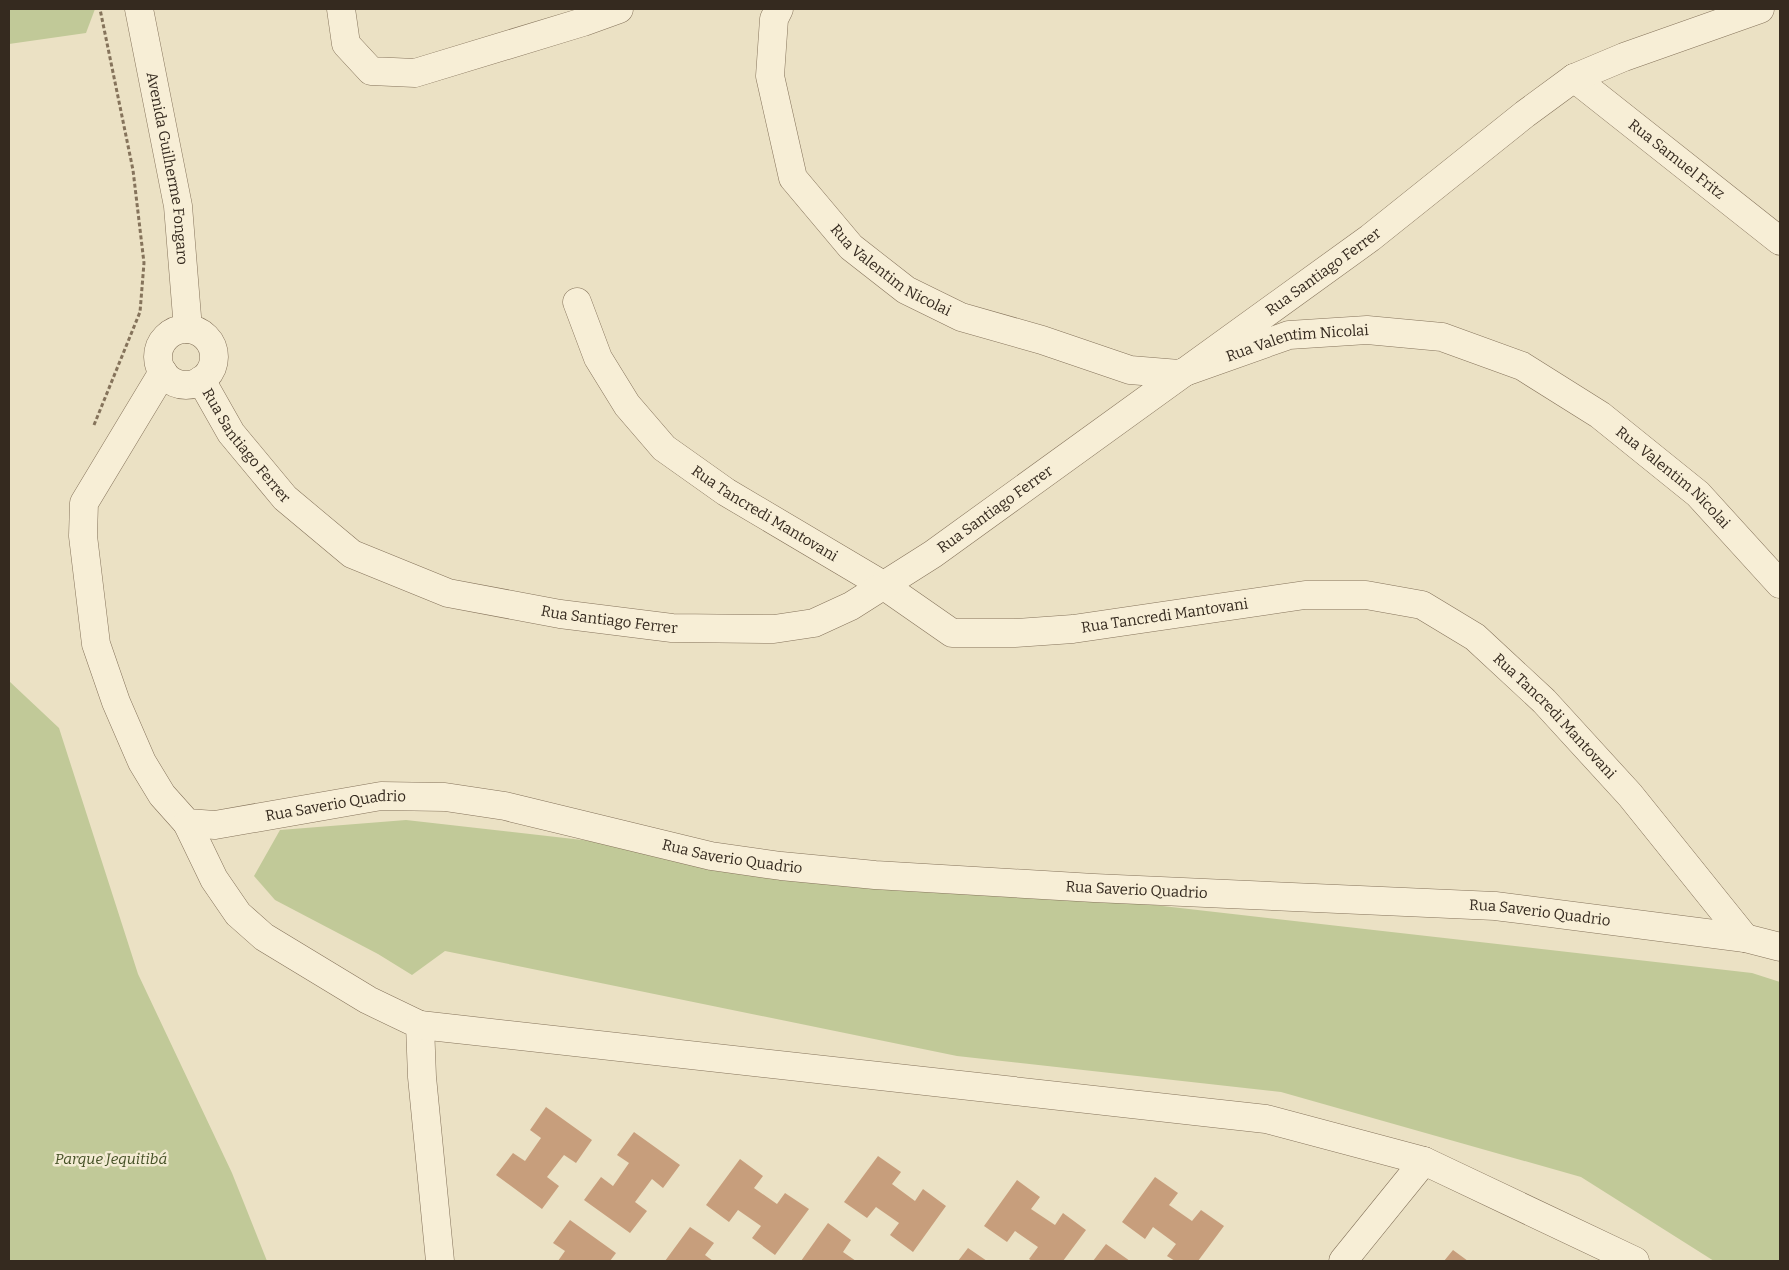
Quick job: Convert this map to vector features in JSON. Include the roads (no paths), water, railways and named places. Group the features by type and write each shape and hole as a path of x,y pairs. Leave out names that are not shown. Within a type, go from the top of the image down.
{"street":[{"name":"Avenida Guilherme Fongaro","path":"139,9 178,206 188,329"},
{"path":"341,9 346,44 371,72 415,73 619,9"},
{"name":"Rua Valentim Nicolai","path":"779,9 774,19 770,76 793,178 851,247 906,290 961,318 1042,340 1130,370 1179,374 1290,335 1367,330 1442,337 1522,366 1600,415 1698,494 1780,584"},
{"name":"Rua Santiago Ferrer","path":"201,380 231,434 285,498 352,554 448,593 560,614 672,628 774,629 814,623 851,606 933,554 1179,374 1370,238 1525,114 1574,78 1624,57 1760,9"},
{"name":"Rua Samuel Fritz","path":"1574,78 1780,241"},
{"name":"Rua Tancredi Mantovani","path":"577,302 598,358 627,405 664,448 726,492 883,585 952,633 1015,633 1073,629 1306,595 1366,595 1422,605 1475,637 1544,701 1630,794 1745,938"},
{"path":"181,329 188,329 200,332 207,338 215,356 209,374 193,384 183,384 168,378 159,364 158,356 160,347 165,339 181,329"},
{"path":"163,372 84,503 83,536 96,644 116,702 142,762 162,796 187,823 214,879 238,914 264,937 368,1000 420,1025 1266,1119 1424,1162 1635,1261"},
{"name":"Rua Saverio Quadrio","path":"187,823 215,825 380,796 445,797 505,806 711,856 781,866 875,875 1094,888 1495,906 1745,938 1780,947"},
{"path":"420,1025 422,1077 440,1261"},
{"path":"1343,1261 1424,1162"}],"park label":[{"name":"Parque Jequitibá","path":"111,1159"}]}
